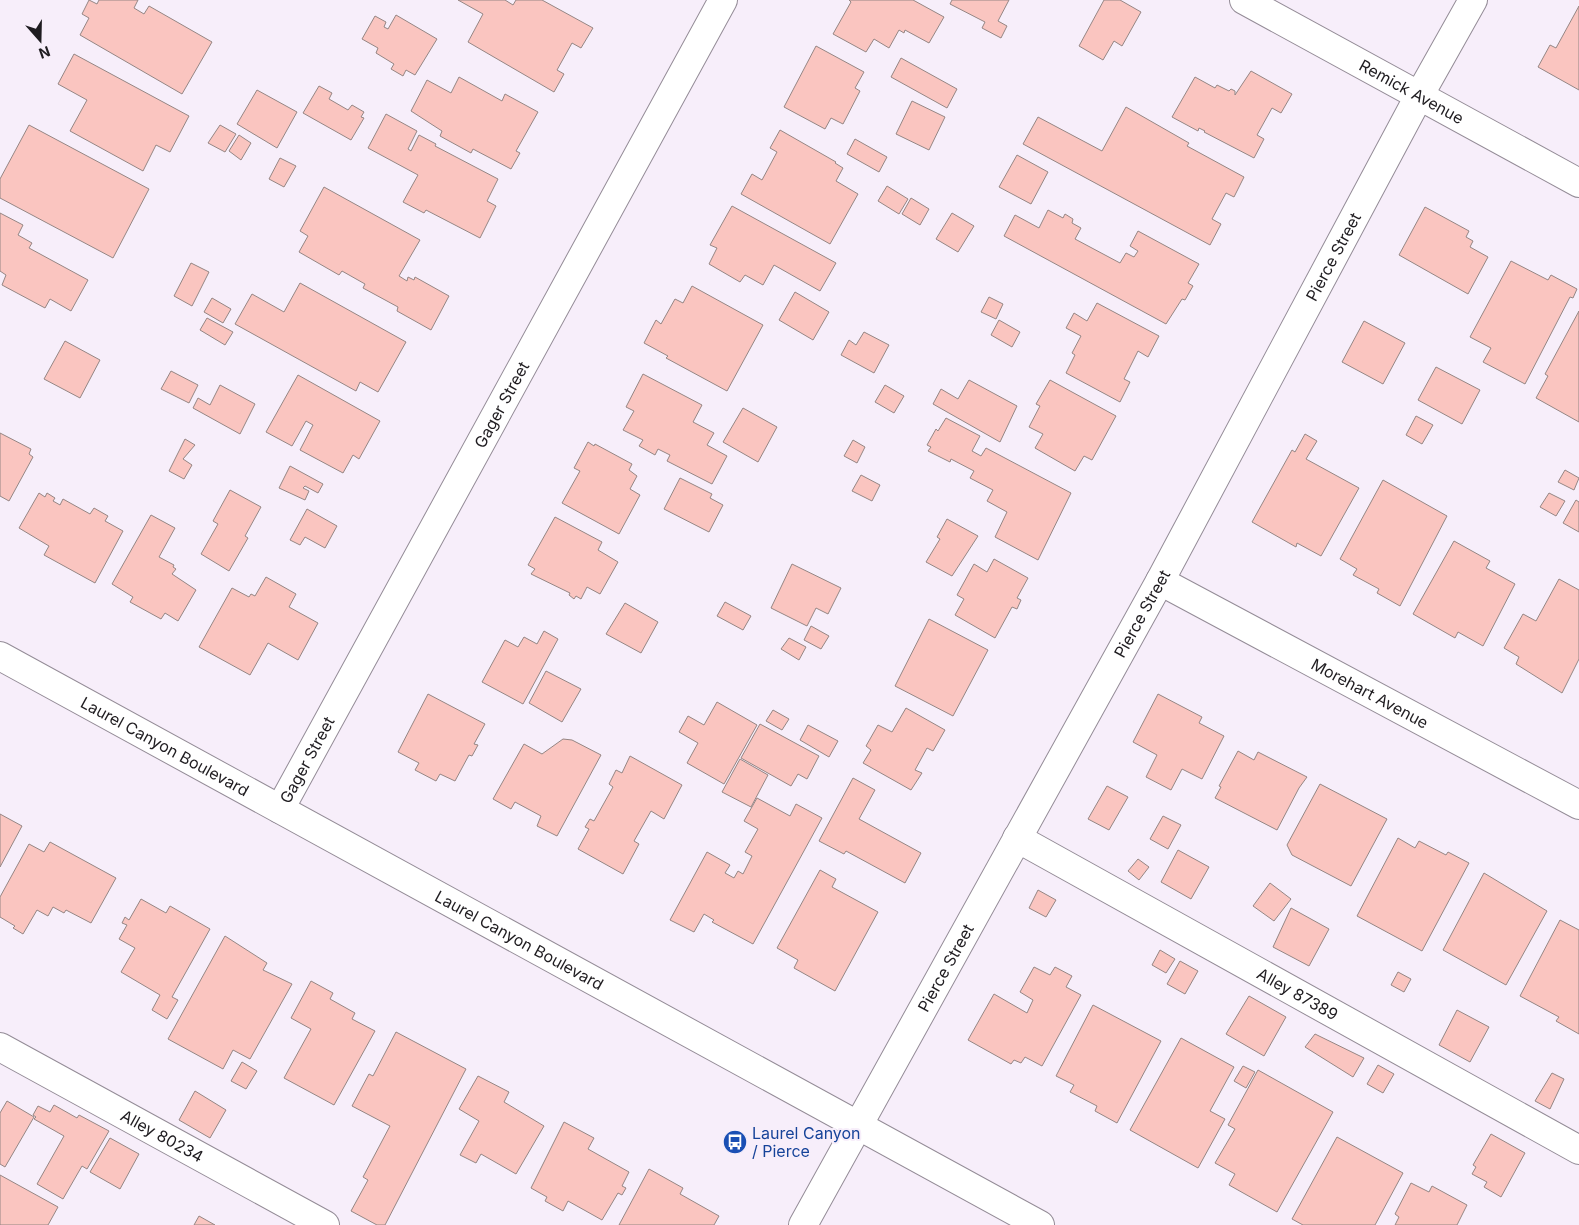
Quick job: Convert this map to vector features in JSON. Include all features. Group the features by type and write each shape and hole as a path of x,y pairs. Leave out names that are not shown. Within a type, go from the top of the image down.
{"street":[{"name":"Gager Street","path":"280,809 723,0"},
{"name":"Remick Avenue","path":"1244,0 1579,184"},
{"name":"Pierce Street","path":"803,1225 1160,581 1419,96 1473,0"},
{"name":"Morehart Avenue","path":"1160,581 1579,805"},
{"name":"Laurel Canyon Boulevard","path":"0,656 1040,1225"},
{"name":"Alley 87389","path":"1018,838 1579,1150"},
{"name":"Alley 80234","path":"0,1047 325,1225"}],"building":[{"path":"89,0 97,4 99,0 138,0 134,8 144,14 149,6 212,42 182,94 80,35 89,18 82,14"},
{"path":"458,0 505,0 513,5 516,0 542,0 593,28 581,48 572,43 557,70 564,74 554,92 468,42 483,14"},
{"path":"849,0 913,0 944,17 929,43 905,30 904,33 899,30 889,48 874,39 866,52 833,34 851,2"},
{"path":"952,0 1009,0 998,21 1007,26 1001,38 982,28 985,22 950,4"},
{"path":"1104,0 1120,0 1141,12 1122,46 1114,41 1103,60 1079,46"},
{"path":"1579,6 1579,90 1538,67 1550,45 1556,48"},
{"path":"396,15 437,39 415,75 406,70 403,76 391,69 394,64 376,53 378,48 362,39 375,16 386,22 384,27 388,29"},
{"path":"816,46 864,72 855,88 860,91 843,124 831,118 825,129 784,107"},
{"path":"74,54 189,116 170,152 156,145 143,171 70,131 87,100 58,84"},
{"path":"901,58 957,89 947,108 891,77"},
{"path":"1251,71 1292,94 1281,113 1272,108 1257,135 1264,139 1254,158 1199,128 1198,131 1172,117 1195,77 1215,88 1217,85 1229,91 1231,89 1235,91 1235,95"},
{"path":"459,77 502,101 505,94 538,112 516,151 520,153 511,169 473,149 471,153 440,136 442,131 411,111 427,80 451,93"},
{"path":"319,86 332,93 329,99 348,110 352,105 364,112 361,117 364,118 351,140 303,113"},
{"path":"257,90 297,112 277,148 237,124"},
{"path":"912,101 945,117 929,150 896,134"},
{"path":"1126,107 1189,143 1187,146 1244,177 1234,197 1226,193 1212,219 1221,224 1210,245 1023,144 1038,117 1102,151"},
{"path":"386,114 417,131 408,149 411,151 419,135 436,144 435,146 498,179 487,201 496,206 480,238 426,210 424,213 403,202 418,175 368,148"},
{"path":"29,125 149,189 113,258 0,198 0,179"},
{"path":"220,125 236,134 225,152 208,143"},
{"path":"780,130 836,162 843,168 836,181 858,194 830,244 741,194 752,174 762,180 777,152 770,148"},
{"path":"239,135 251,143 241,160 229,151"},
{"path":"855,139 887,157 879,172 847,154"},
{"path":"1017,155 1048,172 1031,204 999,187"},
{"path":"280,158 296,166 284,187 269,179"},
{"path":"887,186 908,199 899,214 878,201"},
{"path":"324,187 420,240 399,276 407,281 408,277 414,280 415,277 449,296 431,330 397,311 398,307 363,288 365,284 342,271 339,275 299,252 308,236 300,231"},
{"path":"911,198 929,209 920,225 902,214"},
{"path":"732,206 836,263 820,291 774,265 763,285 745,275 740,282 709,264 717,248 710,245"},
{"path":"1425,207 1469,231 1466,237 1473,241 1470,247 1488,257 1468,294 1399,255"},
{"path":"1048,210 1063,218 1065,214 1073,219 1072,223 1081,228 1075,239 1120,263 1126,253 1134,257 1138,251 1130,246 1138,231 1199,264 1188,283 1193,286 1185,300 1182,299 1166,324 1004,236 1015,215 1039,228"},
{"path":"0,213 23,225 18,235 32,243 29,248 88,280 71,311 50,299 45,308 2,285 6,275 0,271"},
{"path":"952,213 974,226 958,252 936,239"},
{"path":"1511,261 1548,280 1551,275 1577,289 1573,298 1570,297 1525,384 1483,362 1491,348 1470,337"},
{"path":"191,263 209,272 192,306 174,296"},
{"path":"300,283 406,342 378,392 360,382 356,391 235,324 252,294 284,312"},
{"path":"692,286 763,325 727,391 666,358 668,356 644,343 656,320 661,324 675,299 683,303"},
{"path":"795,292 829,312 813,340 779,320"},
{"path":"989,297 1003,304 996,319 981,312"},
{"path":"212,298 231,309 223,323 204,312"},
{"path":"1097,303 1159,336 1148,357 1138,351 1124,379 1130,382 1120,402 1066,373 1075,355 1072,353 1081,336 1066,328 1074,313 1087,321"},
{"path":"1579,311 1579,422 1536,398 1548,376 1545,374"},
{"path":"207,318 233,332 225,345 200,330"},
{"path":"999,320 1020,332 1012,347 991,335"},
{"path":"1364,321 1405,343 1383,384 1342,362"},
{"path":"864,332 889,345 874,373 841,355 849,340 856,345"},
{"path":"65,341 100,360 80,398 44,379"},
{"path":"1436,367 1480,390 1462,424 1418,400"},
{"path":"171,371 198,385 189,403 161,389"},
{"path":"643,374 702,405 693,422 714,433 707,445 727,456 712,484 667,461 670,455 658,449 655,455 639,446 643,440 623,430 634,411 626,407"},
{"path":"298,375 380,421 359,459 353,455 343,473 300,450 313,425 306,421 292,446 266,432"},
{"path":"969,380 1017,406 1000,442 933,404 941,389 958,399"},
{"path":"1050,380 1116,416 1092,460 1084,456 1075,471 1035,448 1043,434 1029,427 1040,406 1036,404"},
{"path":"220,385 255,404 240,434 193,408 198,398 210,405"},
{"path":"885,385 904,396 894,413 875,402"},
{"path":"743,408 777,427 758,462 723,442"},
{"path":"1416,416 1433,425 1422,444 1406,435"},
{"path":"946,418 980,436 972,451 981,456 986,448 1071,493 1038,560 995,537 1007,512 987,501 993,490 970,478 974,471 951,459 950,462 928,451 931,447 927,445 936,429 938,431"},
{"path":"0,433 31,449 29,454 33,457 9,501 0,496"},
{"path":"1305,434 1317,441 1306,459 1359,488 1321,556 1297,543 1296,547 1252,522 1292,450 1295,452"},
{"path":"185,439 195,445 183,459 192,465 184,479 169,471"},
{"path":"853,440 865,447 857,463 844,456"},
{"path":"588,442 632,464 629,470 637,476 630,489 640,495 619,534 562,503 580,471 574,468"},
{"path":"290,466 323,484 318,493 305,486 303,488 309,491 305,500 279,488"},
{"path":"1565,470 1579,478 1574,490 1558,482"},
{"path":"861,475 880,485 872,501 852,491"},
{"path":"680,478 712,494 710,498 723,505 709,532 664,509"},
{"path":"1383,480 1447,516 1400,606 1377,593 1379,589 1353,575 1357,569 1340,559"},
{"path":"230,490 261,507 245,536 248,538 229,571 201,554 218,524 213,521"},
{"path":"39,493 45,497 47,493 55,498 53,501 60,505 63,499 90,514 94,508 108,516 105,521 123,531 95,583 44,555 49,546 19,528"},
{"path":"1549,493 1565,501 1556,516 1540,507"},
{"path":"1576,500 1579,502 1579,532 1563,523"},
{"path":"307,509 337,526 325,548 305,537 300,545 290,540"},
{"path":"151,515 175,528 159,557 174,565 173,567 176,569 172,574 196,590 178,621 165,613 161,619 130,602 133,597 112,584"},
{"path":"555,517 602,542 598,550 618,562 600,594 587,587 581,599 576,596 574,599 569,595 570,593 531,574 535,569 528,565"},
{"path":"947,519 978,536 952,576 926,562 940,539 937,537"},
{"path":"1454,541 1490,561 1486,568 1515,584 1483,646 1458,632 1455,638 1413,614"},
{"path":"994,559 1028,578 1017,598 1021,600 1017,609 1012,607 995,638 955,615 964,599 957,595 974,564 987,572"},
{"path":"792,564 841,588 828,614 816,608 807,626 771,608"},
{"path":"266,577 296,594 289,607 318,623 298,660 268,643 250,675 199,647 232,588 249,597 251,594 255,596"},
{"path":"1559,579 1579,590 1579,659 1562,693 1516,664 1519,657 1504,648 1523,614 1536,621"},
{"path":"725,602 751,616 743,630 717,616"},
{"path":"625,603 658,622 641,653 606,634"},
{"path":"929,619 988,650 953,716 895,686"},
{"path":"811,626 829,636 821,649 804,640"},
{"path":"544,631 558,639 523,704 482,682 505,640 518,647 524,637 537,644"},
{"path":"789,638 806,647 799,660 781,649"},
{"path":"546,671 581,689 562,722 529,703"},
{"path":"428,694 485,724 474,744 478,745 472,756 469,755 455,781 440,774 436,781 415,770 419,763 398,752"},
{"path":"1158,694 1202,717 1199,723 1224,736 1202,779 1182,769 1171,790 1146,777 1157,755 1133,742"},
{"path":"717,702 757,725 724,784 687,763 698,743 679,732 688,716 704,725"},
{"path":"906,708 945,730 933,751 927,748 915,770 922,773 911,790 863,763 871,750 866,746 878,725 892,732"},
{"path":"773,710 789,719 782,730 766,721"},
{"path":"760,724 819,756 807,779 798,774 791,786 741,758"},
{"path":"808,725 838,741 829,757 800,740"},
{"path":"563,739 572,740 601,755 557,836 537,826 541,816 515,802 511,809 493,799 524,744 542,754"},
{"path":"1238,751 1254,760 1258,752 1307,777 1299,788 1277,830 1215,798 1221,787 1219,786"},
{"path":"630,756 682,785 664,819 651,811 634,841 639,844 623,874 578,849 589,829 585,827 590,819 594,821 613,787 609,784 616,770 622,773"},
{"path":"740,759 768,775 751,807 722,792"},
{"path":"853,778 875,790 859,819 921,853 905,883 846,851 844,854 819,841"},
{"path":"1320,784 1387,819 1351,886 1292,855 1287,845"},
{"path":"1107,786 1128,797 1109,830 1088,819"},
{"path":"757,798 790,816 796,804 822,818 753,944 712,922 714,920 704,914 694,932 670,920 707,852 730,865 725,873 734,878 738,871 743,874 752,856 745,852 758,829 744,821"},
{"path":"0,814 22,826 0,867"},
{"path":"1163,816 1181,825 1168,849 1150,839"},
{"path":"1398,838 1415,848 1419,841 1446,855 1448,852 1469,863 1422,951 1357,916"},
{"path":"50,842 116,878 91,923 66,910 64,913 53,907 48,916 37,910 23,934 13,928 15,926 0,917 0,897 29,844 44,852"},
{"path":"1178,850 1209,867 1191,899 1161,882"},
{"path":"1138,859 1149,867 1139,880 1128,871"},
{"path":"820,870 836,879 832,887 878,912 835,991 794,968 798,960 777,948"},
{"path":"1484,873 1547,911 1506,985 1443,950"},
{"path":"1270,883 1291,899 1274,921 1253,906"},
{"path":"1038,890 1056,900 1046,917 1029,908"},
{"path":"141,899 166,913 170,906 210,929 172,997 178,1000 167,1019 152,1010 160,995 121,972 135,948 119,939 127,925 122,923 125,917 129,920"},
{"path":"1291,908 1329,929 1309,966 1273,947"},
{"path":"1560,920 1579,930 1579,1034 1556,1021 1559,1017 1520,996"},
{"path":"225,936 267,963 263,970 292,984 250,1059 233,1050 223,1069 168,1039"},
{"path":"1160,950 1175,959 1166,973 1152,965"},
{"path":"1180,961 1198,971 1185,994 1167,984"},
{"path":"1034,967 1050,975 1055,967 1072,976 1066,987 1081,995 1042,1066 1025,1057 1021,1063 1014,1060 1011,1064 968,1040 994,994 1027,1013 1033,1000 1020,992"},
{"path":"1398,972 1411,979 1404,992 1391,985"},
{"path":"311,981 333,993 330,999 355,1013 352,1019 375,1031 334,1105 284,1078 311,1029 291,1018"},
{"path":"1249,996 1286,1017 1264,1056 1226,1034"},
{"path":"1093,1005 1161,1041 1117,1123 1095,1111 1097,1106 1070,1092 1074,1085 1056,1076"},
{"path":"1457,1010 1489,1027 1470,1062 1439,1045"},
{"path":"396,1032 466,1069 385,1225 377,1225 351,1211 368,1180 363,1177 390,1126 352,1106 369,1074 373,1076"},
{"path":"1315,1034 1364,1058 1353,1077 1305,1047"},
{"path":"1181,1038 1234,1067 1210,1111 1225,1119 1198,1168 1130,1130"},
{"path":"242,1062 257,1071 246,1089 231,1081"},
{"path":"1378,1065 1394,1074 1383,1093 1367,1084"},
{"path":"1243,1066 1255,1072 1246,1088 1234,1081"},
{"path":"1258,1070 1333,1112 1277,1212 1229,1185 1235,1174 1215,1163 1235,1129 1228,1125"},
{"path":"1552,1073 1564,1079 1550,1109 1535,1101"},
{"path":"478,1076 509,1092 504,1102 544,1126 516,1174 481,1154 476,1163 460,1155 479,1121 459,1109"},
{"path":"195,1091 226,1110 210,1138 179,1120"},
{"path":"7,1101 34,1117 5,1167 0,1164 0,1113"},
{"path":"54,1105 77,1118 79,1115 109,1131 87,1169 82,1166 63,1199 37,1184 64,1136 34,1119 36,1117 33,1115 38,1106 50,1112"},
{"path":"564,1122 594,1138 588,1149 629,1172 622,1186 626,1188 622,1195 618,1193 602,1220 568,1201 563,1211 545,1201 547,1197 531,1188"},
{"path":"1491,1134 1525,1153 1501,1197 1484,1187 1487,1182 1472,1174 1476,1167 1473,1165"},
{"path":"1337,1137 1403,1173 1375,1225 1303,1225 1292,1219"},
{"path":"110,1138 139,1154 120,1189 90,1172"},
{"path":"649,1169 683,1188 680,1194 719,1216 714,1225 619,1225"},
{"path":"0,1175 58,1207 48,1225 0,1225"},
{"path":"1411,1183 1429,1192 1432,1186 1467,1205 1457,1225 1395,1225 1399,1217 1395,1214"},
{"path":"199,1216 215,1225 194,1225"}],"place":[{"name":"Laurel Canyon / Pierce","path":"735,1142"}]}
